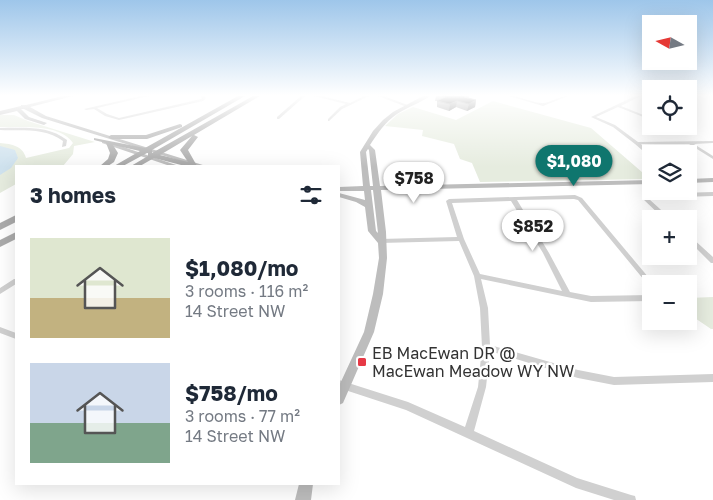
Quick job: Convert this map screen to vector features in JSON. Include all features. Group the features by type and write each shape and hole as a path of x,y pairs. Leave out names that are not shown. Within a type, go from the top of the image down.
{"main road":[{"path":"96,139 138,138 159,134 194,119"},
{"path":"129,165 204,119"},
{"path":"120,165 150,153 216,119"},
{"path":"192,164 186,155 185,147 194,138 222,119"},
{"path":"96,139 192,164"},
{"path":"105,165 111,160 114,153 110,140"},
{"path":"136,165 150,153"},
{"path":"150,153 174,165"},
{"path":"0,227 15,219"},
{"path":"0,233 15,225"},
{"path":"0,245 15,236"},
{"path":"0,245 15,239"},
{"path":"303,500 306,485"}],"street":[{"path":"34,119 96,139"},
{"path":"50,119 150,153"},
{"path":"388,119 376,131 363,152 372,232 380,240 461,239"},
{"path":"598,119 614,126 642,148"},
{"path":"0,129 35,130 51,133 60,136 65,141 64,146"},
{"path":"110,140 150,153"},
{"path":"688,142 713,158"},
{"path":"636,143 713,142"},
{"path":"368,146 372,150 377,188 382,232 380,240 382,258 369,332 342,385 408,406 576,483 631,500"},
{"path":"697,181 713,180"},
{"path":"340,195 377,188 642,182"},
{"path":"697,187 713,186"},
{"path":"377,188 642,188"},
{"path":"340,189 368,191"},
{"path":"659,210 646,196 710,194 713,199"},
{"path":"340,195 359,200 370,207"},
{"path":"468,434 482,387 486,346 484,308 478,276 461,239 449,201 575,197 580,199 643,275"},
{"path":"513,199 546,253 568,295"},
{"path":"697,246 713,261"},
{"path":"478,276 591,299 642,298"},
{"path":"0,291 15,282"},
{"path":"0,330 15,336"},
{"path":"486,346 578,374 614,381 713,378"}],"shaded area":[{"path":"0,119 24,119 95,142 74,146 73,154 64,165 15,165 15,185 0,193 0,143 20,148 26,158 69,148 73,143 59,132 50,129 0,127"},
{"path":"392,119 560,119 591,128 642,172 642,179 480,182 472,163 460,159 454,144 422,136 423,130 385,126"},
{"path":"713,297 713,329 697,319 697,298"}],"water":[{"path":"0,146 15,150 18,158 11,168 0,175"}],"place":[{"name":"EB MacEwan DR @ MacEwan Meadow WY NW","path":"362,362"}]}
